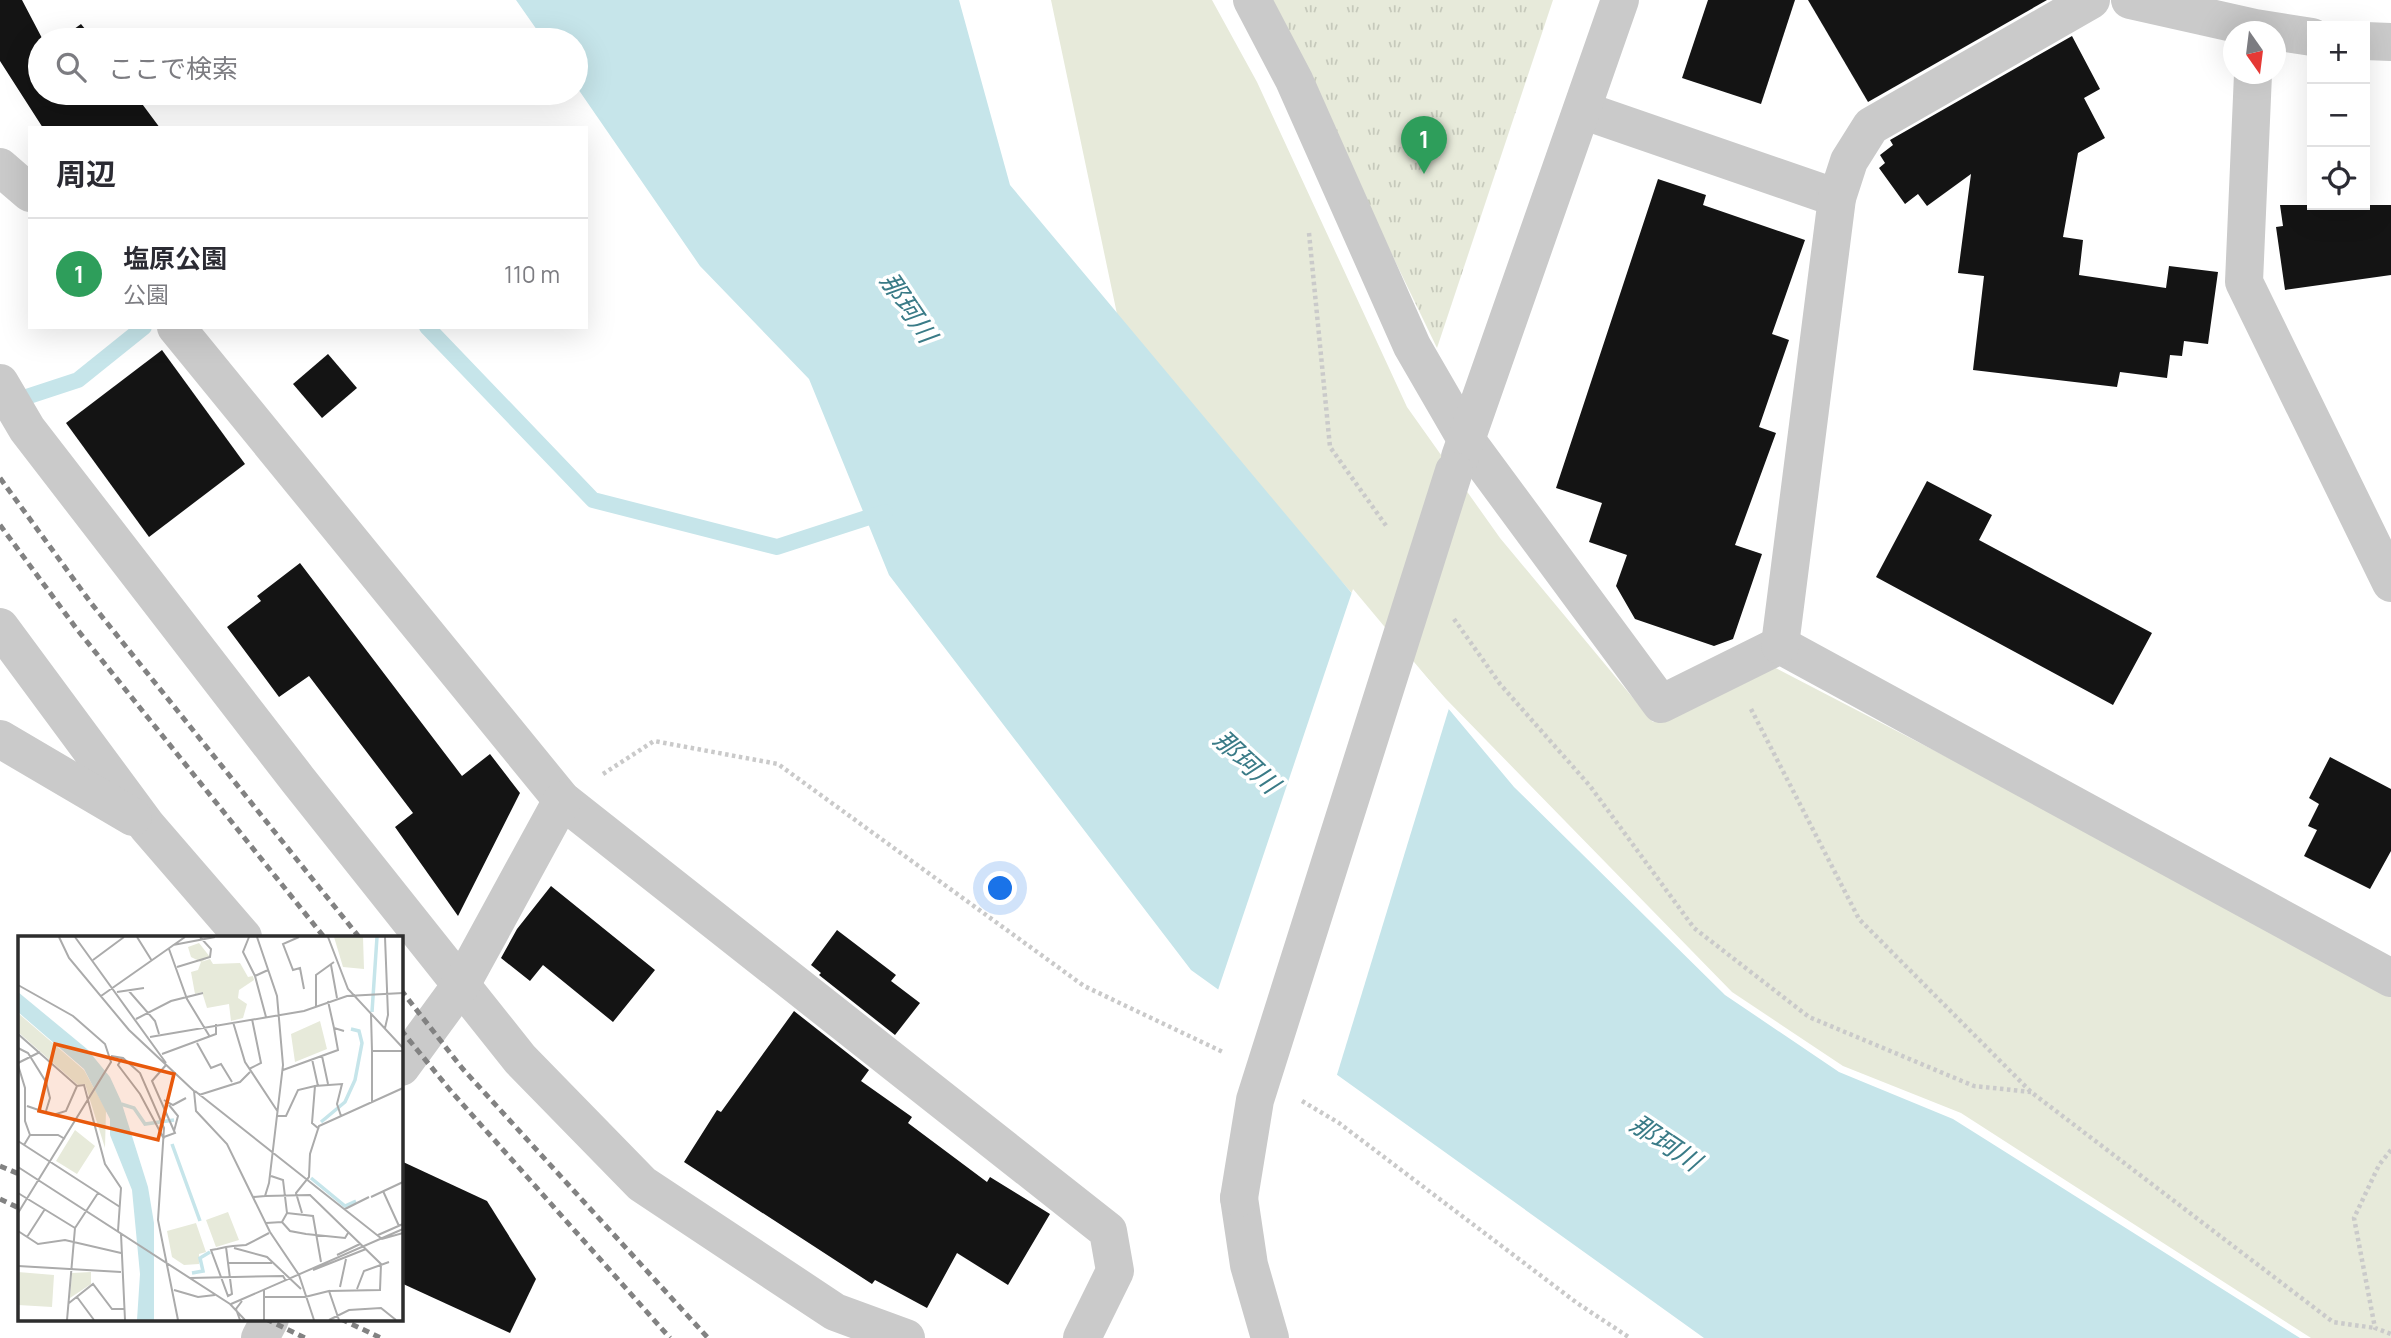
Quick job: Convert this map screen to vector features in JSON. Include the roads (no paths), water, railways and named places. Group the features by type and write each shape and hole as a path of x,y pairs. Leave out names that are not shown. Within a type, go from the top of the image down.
{"street":[{"path":"1252,0 1294,80 1461,456 1661,704 1780,645"},
{"path":"1270,1338 1250,1265 1239,1198 1255,1100 1461,456 1620,0"},
{"path":"1780,645 1837,198 1849,161 1871,126 2091,0"},
{"path":"2130,0 2223,22"},
{"path":"2286,34 2307,36"},
{"path":"2370,41 2391,42"},
{"path":"2253,84 2244,282 2391,583"},
{"path":"1582,110 1837,198"},
{"path":"0,167 28,191"},
{"path":"178,329 562,800 1108,1231 1115,1271 1082,1338"},
{"path":"0,383 27,429 298,780 520,1059 642,1184 835,1312 905,1338"},
{"path":"0,627 147,826 242,936"},
{"path":"1780,645 2391,978"},
{"path":"0,739 147,826"},
{"path":"402,1066 461,985 562,800"},
{"path":"260,1338 269,1320"}],"water":[{"name":"那珂川","path":"516,0 959,0 1010,185 1514,787 1725,995 1839,1072 1953,1119 2300,1338 1704,1338 1191,970 889,575 809,379 700,266 588,103 588,28 536,28"}],"waterway":[{"path":"11,402 78,380 142,329"},
{"path":"429,329 593,500 777,547 885,512"}],"railway":[{"path":"0,478 91,603 358,936"},
{"path":"0,525 76,628 323,936"},
{"path":"402,991 462,1068 708,1338"},
{"path":"402,1031 450,1090 670,1338"},
{"path":"0,1166 18,1174"},
{"path":"0,1199 18,1208"},
{"path":"268,1320 305,1338"},
{"path":"343,1320 381,1338"}],"place":[{"name":"塩原公園","path":"1424,174"}]}
